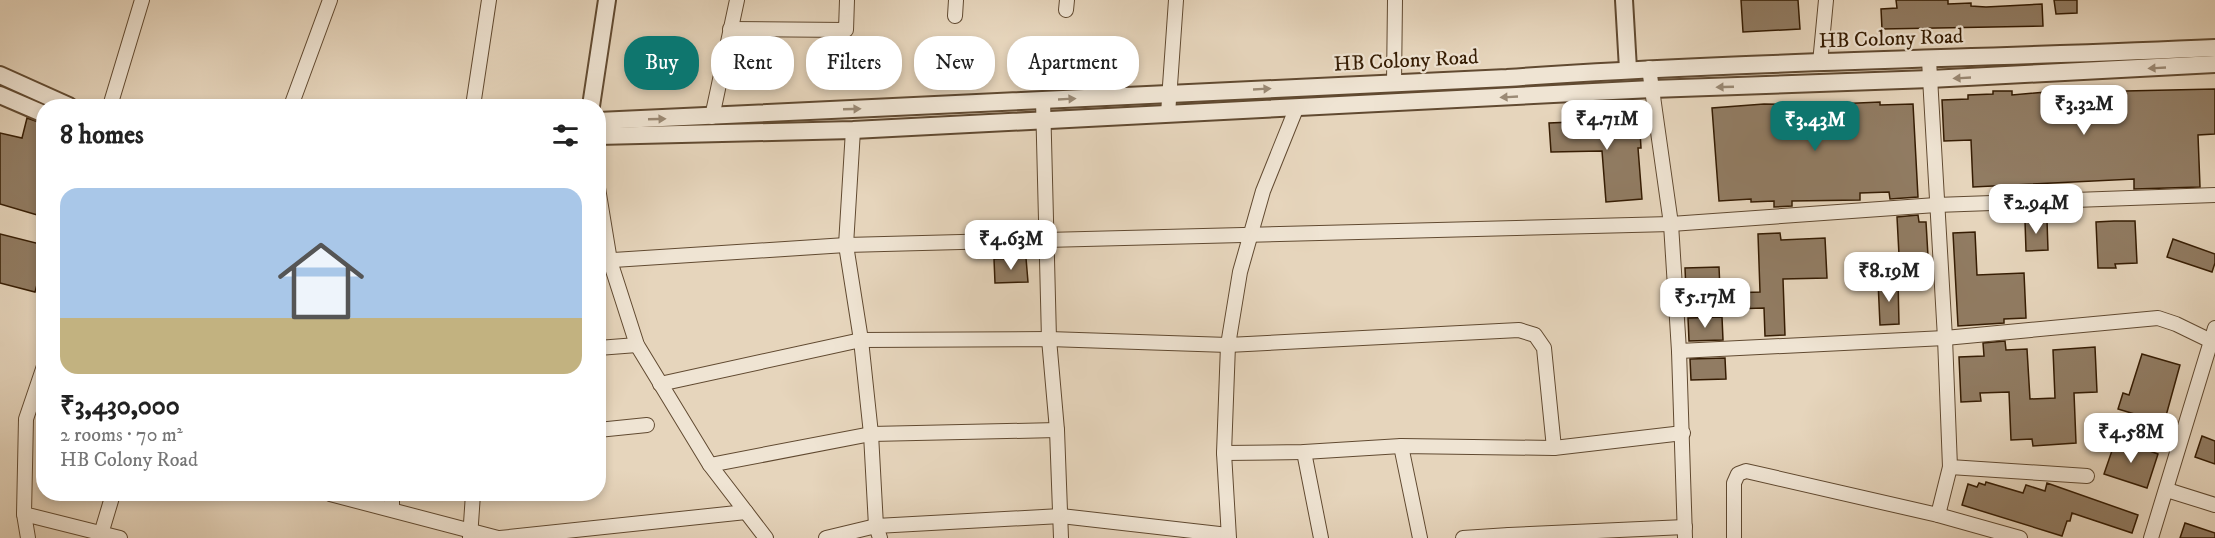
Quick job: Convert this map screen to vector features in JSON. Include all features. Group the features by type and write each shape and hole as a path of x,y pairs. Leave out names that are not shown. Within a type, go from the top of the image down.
{"street":[{"path":"113,99 142,0"},
{"path":"294,99 330,0"},
{"path":"474,99 489,0"},
{"path":"592,99 607,0"},
{"path":"712,117 736,0"},
{"path":"730,28 846,30 847,0"},
{"path":"955,16 956,0"},
{"path":"1168,114 1176,0"},
{"path":"1394,83 1395,0"},
{"path":"1624,0 1628,69"},
{"path":"1820,63 1826,0"},
{"name":"HB Colony Road","path":"606,121 1394,83 1649,68 1929,60 2215,48"},
{"path":"1929,60 1950,467 1938,515"},
{"path":"606,136 853,130 1652,89 1929,80 2215,64"},
{"path":"1463,538 1685,532 1683,433 1671,224 1649,68"},
{"path":"0,75 53,99"},
{"path":"0,95 36,111"},
{"path":"1044,100 1049,339 1057,430 1061,538"},
{"path":"826,538 1061,516 1228,537 1224,453 1228,345 1240,272 1250,233 1263,191 1296,109"},
{"path":"853,130 846,244 861,340 878,532"},
{"path":"606,261 846,244 1671,224 1936,205 2215,195"},
{"path":"606,266 637,345 710,465 766,538"},
{"path":"1679,351 1944,338 2158,318 2213,334 2151,538"},
{"path":"660,384 861,340 1049,339 1228,345 1520,330 1535,335 1544,348 1554,448"},
{"path":"606,347 637,345"},
{"path":"27,538 24,514 26,419 36,390"},
{"path":"606,429 647,425"},
{"path":"710,465 871,435 1057,430"},
{"path":"1224,453 1304,452 1401,446 1554,448 1683,433"},
{"path":"1401,446 1420,538"},
{"path":"1304,452 1321,538"},
{"path":"1950,467 2087,476"},
{"path":"1734,538 1734,483 1738,474 1746,471 1938,515 2020,538"},
{"path":"2167,489 2215,505"},
{"path":"101,534 111,501"},
{"path":"359,501 470,534 499,538 746,512"},
{"path":"392,509 393,501"},
{"path":"470,534 472,501"},
{"path":"24,514 120,538"}],"building":[{"path":"1741,0 1798,0 1800,29 1743,32"},
{"path":"1896,0 1948,0 1948,4 1971,3 1971,6 1986,7 2042,4 2043,26 1882,29 1881,9 1897,8"},
{"path":"2054,0 2077,0 2077,13 2056,14"},
{"path":"2080,89 2080,92 2215,89 2215,134 2198,135 2200,187 2134,189 2134,179 1973,187 1971,140 1944,141 1942,100 1968,99 1968,95 1993,94 1993,91 2012,91 2012,95"},
{"path":"1880,102 1880,105 1913,104 1918,197 1890,199 1889,192 1860,193 1860,200 1792,201 1792,206 1774,207 1774,201 1751,202 1751,199 1719,201 1712,108 1764,104 1813,105"},
{"path":"1639,115 1641,148 1638,148 1642,199 1606,202 1602,151 1551,152 1549,123 1596,121 1596,117"},
{"path":"27,118 36,121 36,215 0,204 0,133 22,138"},
{"path":"1918,215 1919,222 1926,222 1929,273 1900,274 1897,217"},
{"path":"2047,220 2048,250 2026,251 2025,221"},
{"path":"2135,221 2137,263 2115,264 2116,268 2098,268 2096,222"},
{"path":"1975,232 1977,275 2024,273 2026,318 2004,319 2004,323 1958,326 1953,233"},
{"path":"1780,233 1781,240 1825,238 1827,278 1783,279 1785,335 1765,336 1764,308 1732,309 1731,293 1760,292 1758,234"},
{"path":"0,234 36,243 35,292 0,283"},
{"path":"2173,239 2215,254 2212,272 2167,257"},
{"path":"1026,258 1028,282 995,283 994,259"},
{"path":"1719,267 1720,289 1686,291 1685,268"},
{"path":"1878,281 1898,281 1899,324 1880,325"},
{"path":"1722,317 1723,340 1689,341 1688,318"},
{"path":"2005,341 2006,350 2027,349 2030,399 2055,398 2053,350 2095,347 2097,392 2074,393 2076,443 2033,446 2032,439 2011,440 2009,392 1980,393 1981,401 1961,402 1959,357 1984,356 1983,343"},
{"path":"2142,354 2180,365 2164,423 2118,409 2123,393 2129,395"},
{"path":"1725,358 1726,379 1691,380 1690,359"},
{"path":"2202,436 2215,441 2215,464 2195,457"},
{"path":"2116,439 2158,454 2147,488 2104,474"},
{"path":"1986,482 2023,493 2026,485 2045,491 2047,483 2138,515 2132,533 2072,513 2062,536 1962,505 1968,484 1977,487 1979,483 1985,485"},
{"path":"2185,523 2215,533 2215,538 2180,538"}]}
